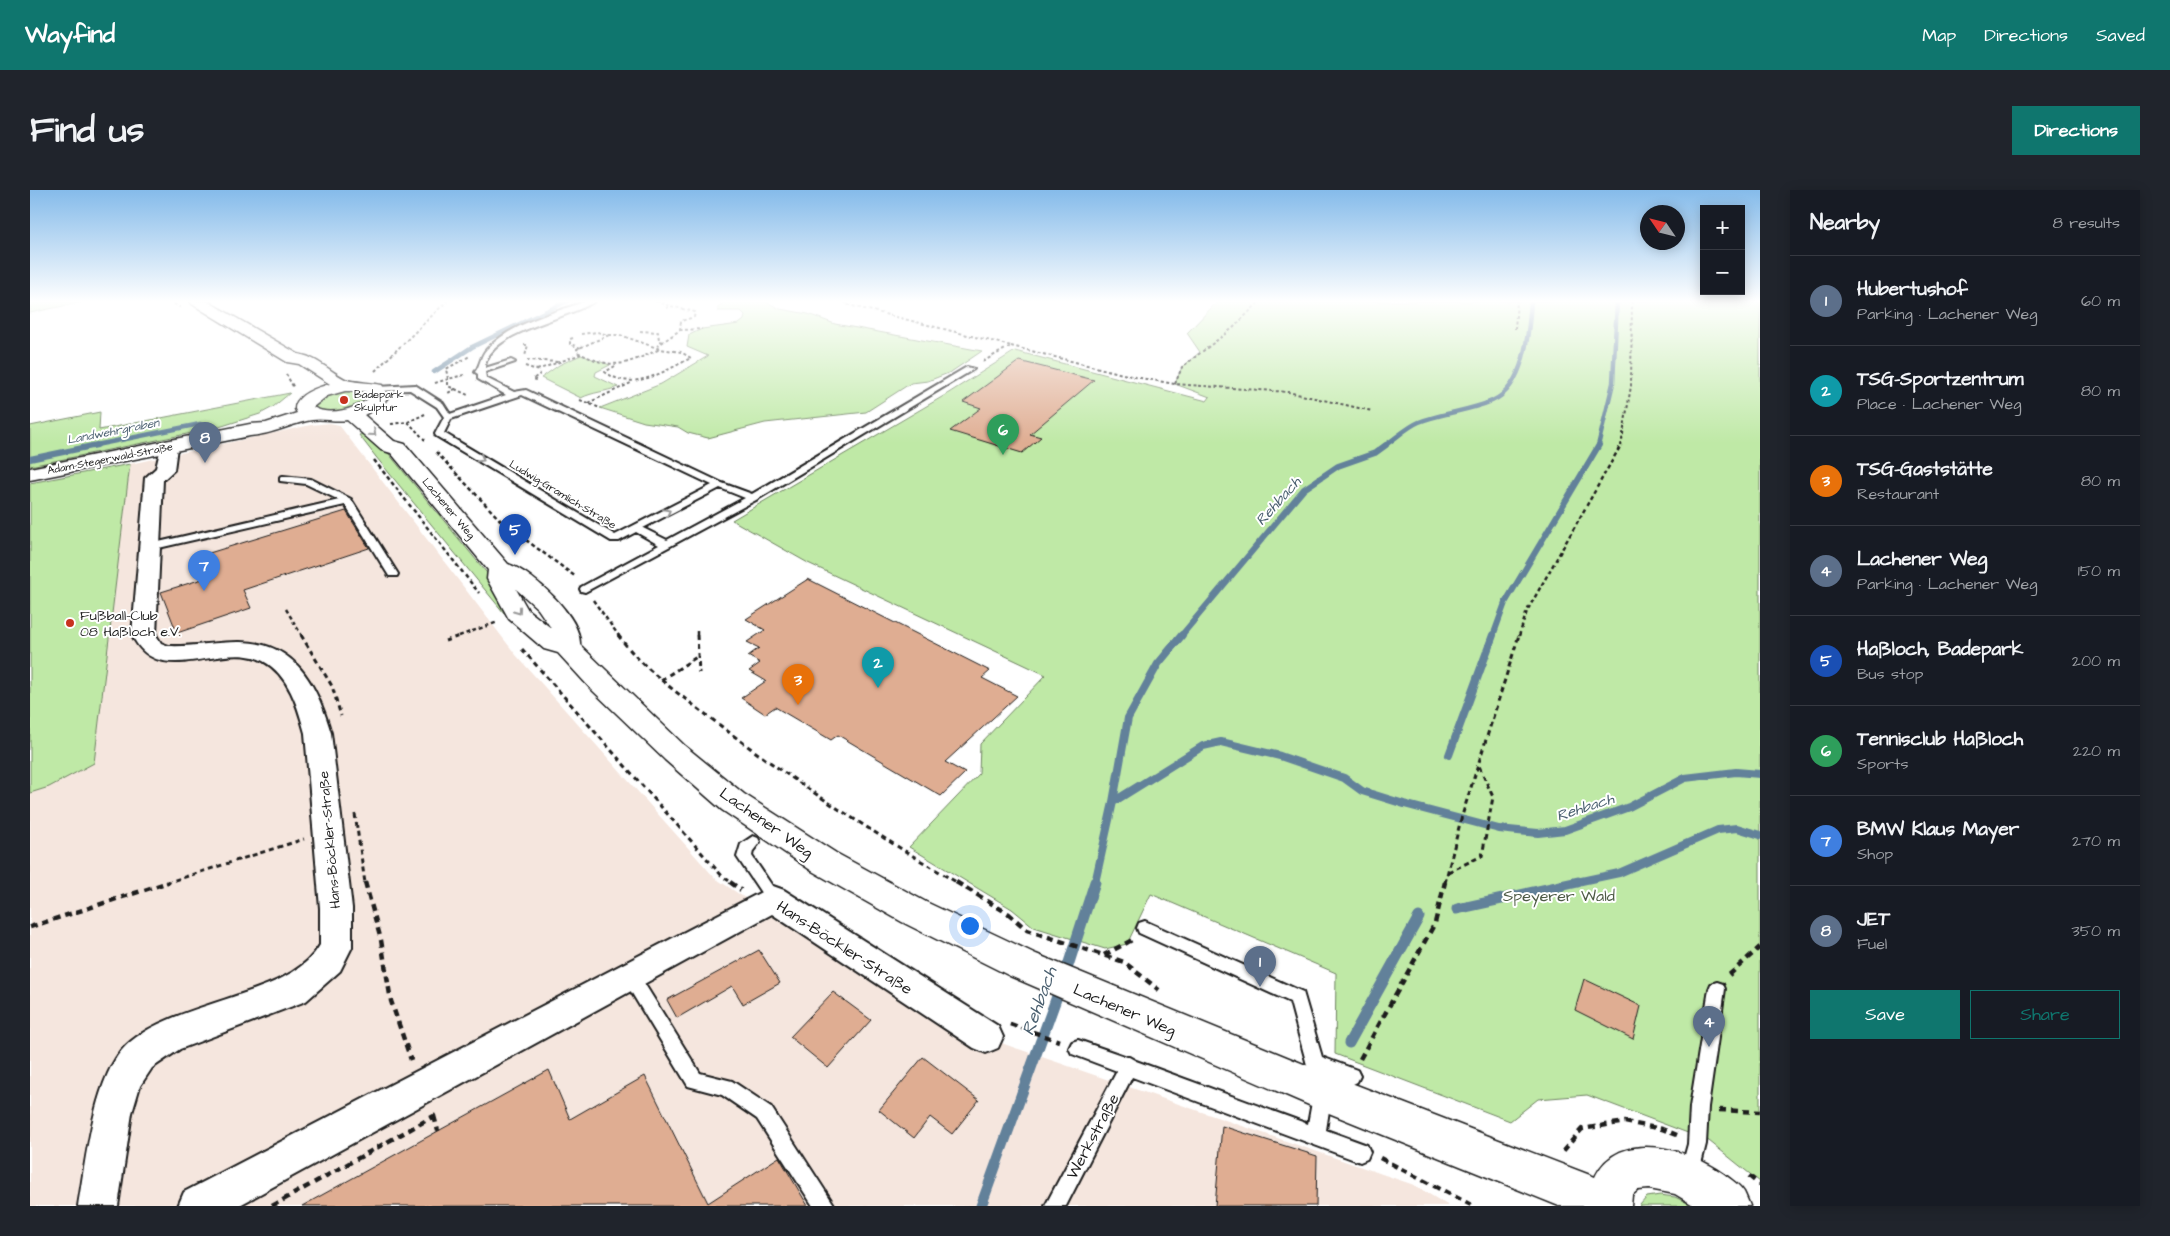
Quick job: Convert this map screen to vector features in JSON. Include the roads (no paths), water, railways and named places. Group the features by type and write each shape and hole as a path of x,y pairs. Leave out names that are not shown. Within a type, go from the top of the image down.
{"main road":[{"path":"265,348 289,365 292,363 321,392"},
{"path":"289,365 304,360 345,386"},
{"path":"345,386 364,386 370,395 329,416 308,412 307,401 321,392 345,386"},
{"name":"Lachener Weg","path":"370,395 388,446 398,448 500,568 499,579 518,614 553,643 567,647 601,683 669,747 733,802 824,862 914,912 1023,965 1098,997 1330,1076 1609,1205"},
{"name":"Adam-Stegerwald-Straße","path":"30,474 250,430 268,429 308,412"},
{"path":"1609,1205 1611,1187 1619,1176 1632,1169 1648,1167 1668,1170 1692,1161 1715,1194 1728,1206"}],"street":[{"name":"Hans-Böckler-Straße","path":"154,478 165,470 168,447"},
{"name":"Hans-Böckler-Straße","path":"146,451 144,474 154,478"},
{"name":"Hans-Böckler-Straße","path":"98,1206 119,1089 132,1064 150,1047 168,1037 294,990 314,975 328,961 336,947 337,924 324,782 314,717 298,684 281,663 261,651 175,654 158,652 148,645 144,635 154,478"},
{"name":"Hans-Böckler-Straße","path":"198,1206 427,1102 630,975 773,899 996,1030"}],"lane":[{"path":"491,348 481,362 479,372 482,379 514,396"},
{"path":"479,372 511,362"},
{"path":"585,590 753,498 970,369"},
{"path":"370,395 418,391 440,406 448,417 523,392 719,485 753,498"},
{"name":"Ludwig-Gramlich-Straße","path":"448,417 439,434 615,540 719,485"},
{"path":"283,479 308,481 348,501 393,574"},
{"path":"150,547 348,501"},
{"path":"637,529 668,544"},
{"path":"753,842 746,848 744,857 773,899"},
{"path":"1145,928 1297,996 1330,1076 1316,1134"},
{"path":"630,975 694,1080 726,1087 764,1113 825,1206"},
{"path":"1692,1161 1717,989"},
{"path":"1078,1048 1129,1065 1360,1152"},
{"name":"Werkstraße","path":"1055,1206 1129,1065"}],"waterway":[{"name":"Landwehrgraben","path":"434,372 470,348"},
{"name":"Rehbach","path":"1384,446 1419,422 1465,410 1492,401 1503,394 1512,384 1525,348"},
{"path":"1598,446 1613,383 1615,348"},
{"name":"Landwehrgraben","path":"91,446 200,424 199,426"},
{"name":"Landwehrgraben","path":"30,459 97,445"},
{"name":"Rehbach","path":"1181,636 1304,489 1338,466 1375,453 1386,445"},
{"path":"1493,636 1505,603 1599,445"},
{"name":"Rehbach","path":"1113,802 1128,718 1158,664 1182,635"},
{"path":"1449,755 1493,635"},
{"name":"Rehbach","path":"1113,802 1203,746 1221,742 1280,756 1344,778 1362,791 1404,804 1499,829 1538,833 1565,830 1629,807 1685,778 1736,772 1760,774"},
{"name":"Rehbach","path":"1095,883 1113,802"},
{"path":"1572,883 1619,873 1718,830 1737,828 1760,835"},
{"name":"Rehbach","path":"1065,975 1095,882"},
{"path":"1457,909 1578,882"},
{"path":"1349,1043 1419,917"},
{"name":"Rehbach","path":"981,1206 1060,988"}],"place":[{"name":"Badepark Skulptur","path":"344,400"},
{"name":"Tennisclub Haßloch","path":"1003,455"},
{"name":"JET","path":"205,463"},
{"name":"Haßloch, Badepark","path":"515,555"},
{"name":"BMW Klaus Mayer","path":"204,591"},
{"name":"Fußball-Club 08 Haßloch e.V.","path":"70,623"},
{"name":"TSG-Sportzentrum","path":"878,688"},
{"name":"TSG-Gaststätte","path":"798,705"},
{"name":"Hubertushof","path":"1260,987"},
{"name":"Lachener Weg","path":"1709,1047"}],"park label":[{"name":"Speyerer Wald","path":"1559,895"}]}
